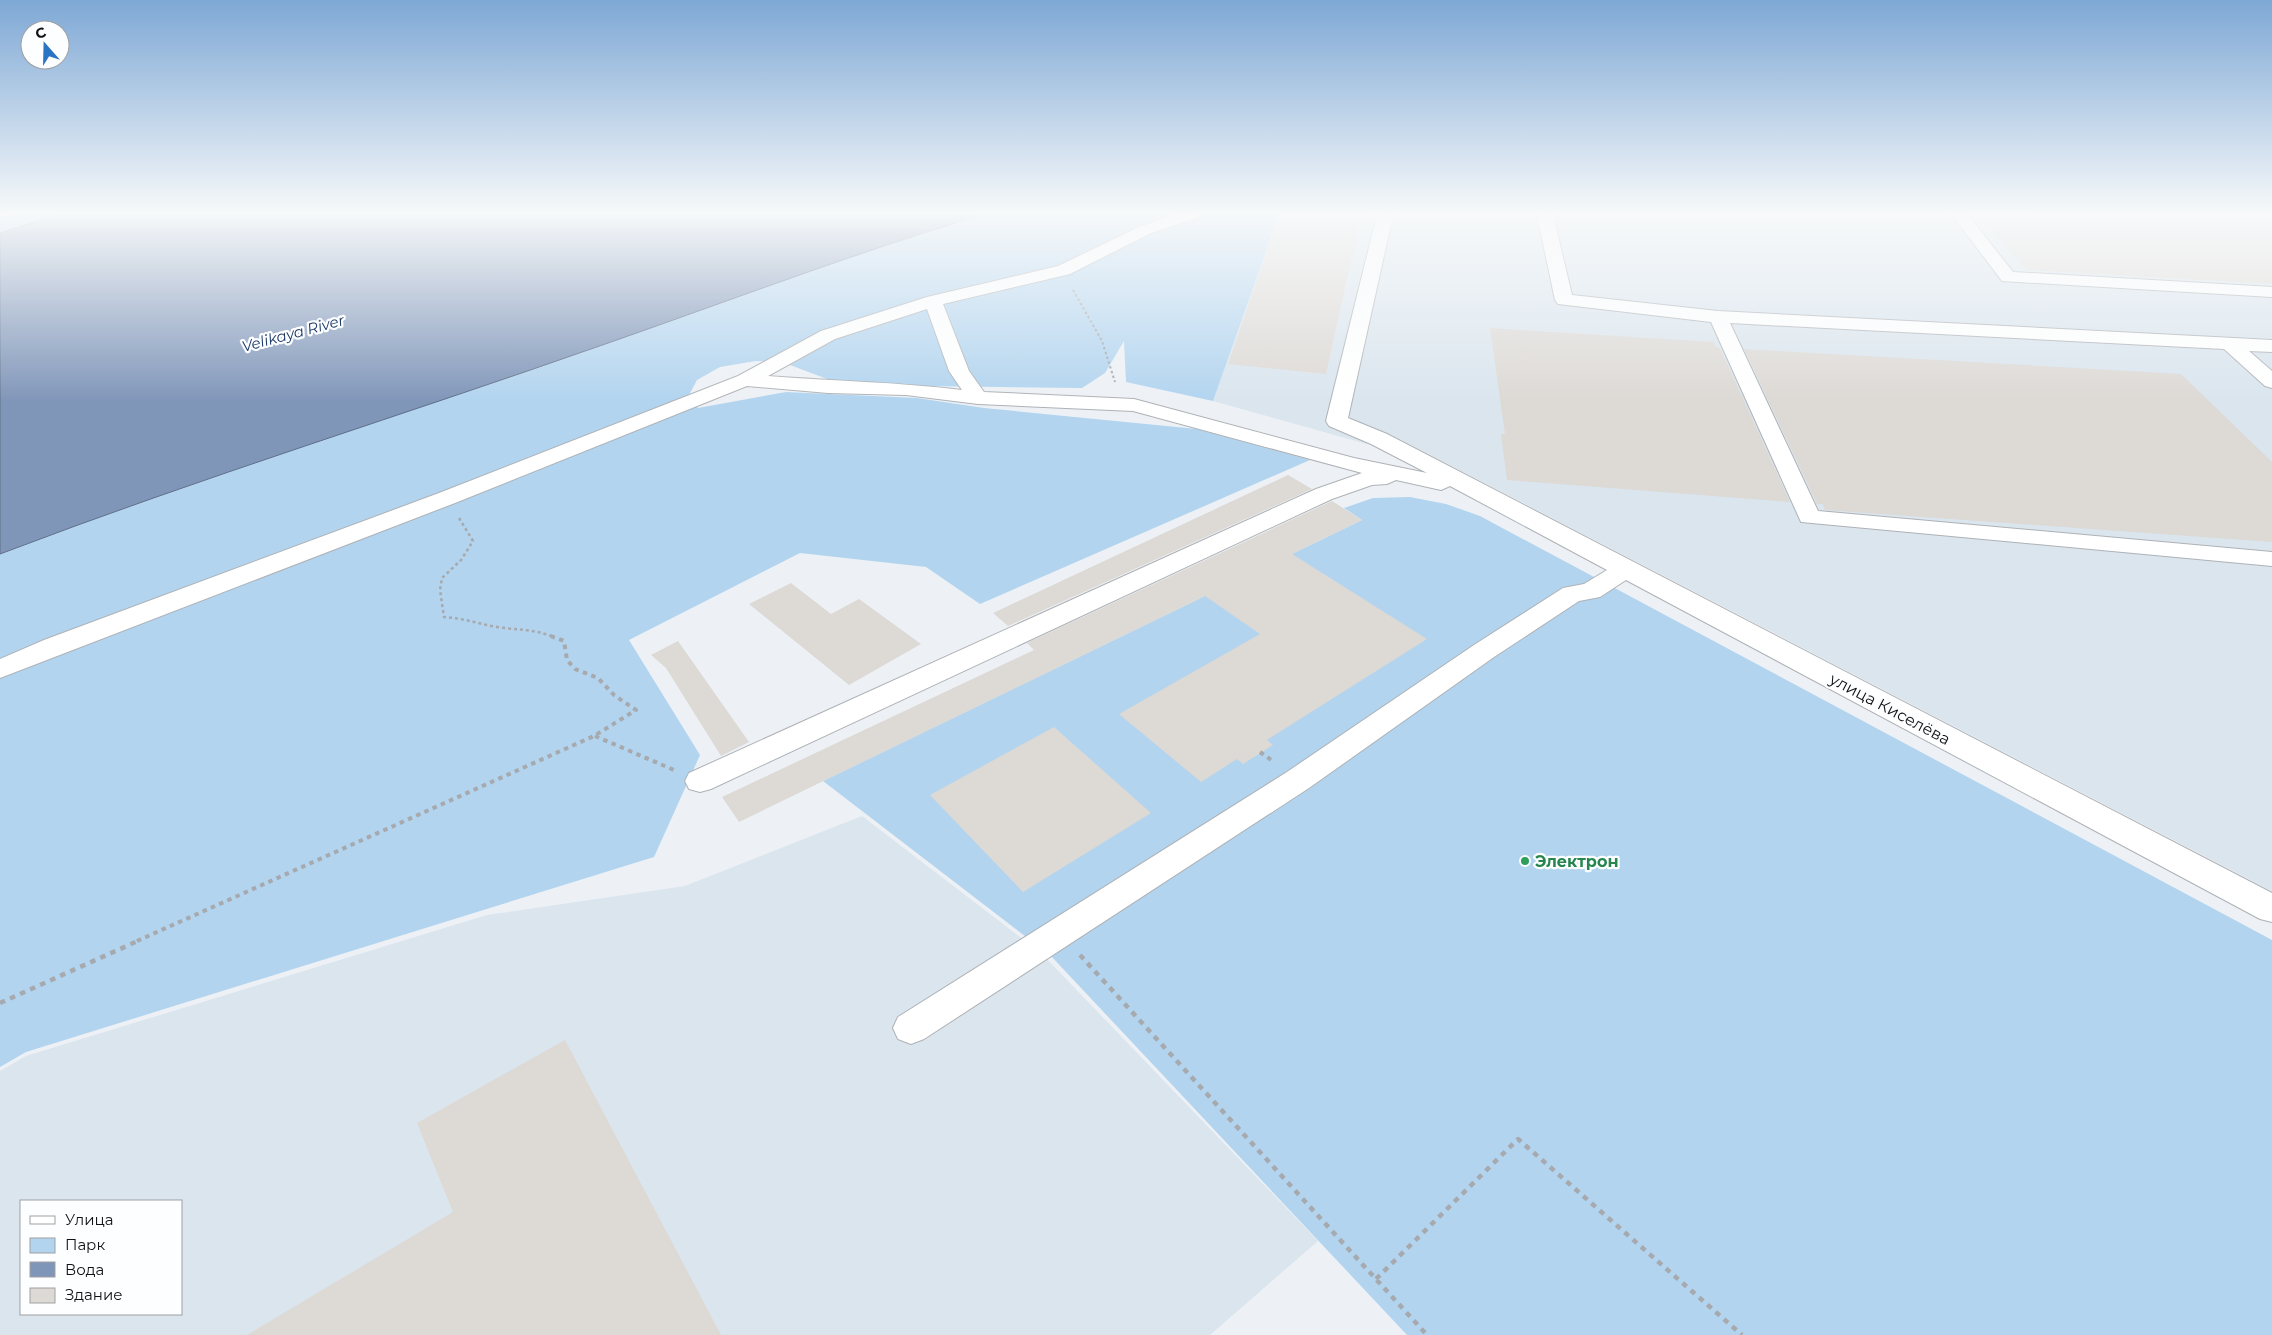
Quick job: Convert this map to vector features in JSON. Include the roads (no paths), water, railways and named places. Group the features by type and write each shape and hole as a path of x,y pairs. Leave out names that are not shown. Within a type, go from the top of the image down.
{"street":[{"path":"0,669 54,646 447,498 745,380 828,335 933,301 1033,277"},
{"path":"1370,277 1337,421 1379,439 1508,507"},
{"path":"1559,277 1564,300 1718,317 2272,346"},
{"path":"2013,277 2272,292"},
{"path":"933,301 960,371 978,398"},
{"path":"1718,317 1810,517 2272,559"},
{"path":"2230,344 2272,382"},
{"path":"745,380 828,387 906,389 978,398 1134,405 1351,464 1454,486 1508,507"},
{"path":"700,782 1324,494 1369,478 1409,475"},
{"name":"улица Киселёва","path":"1508,507 2272,909"},
{"path":"910,1028 1298,780 1484,651 1564,599 1572,594 1591,591 1625,569"}],"water":[{"name":"Velikaya River","path":"0,277 795,277 534,369 228,472 0,554"}],"place":[{"name":"Электрон","path":"1525,861"}]}
